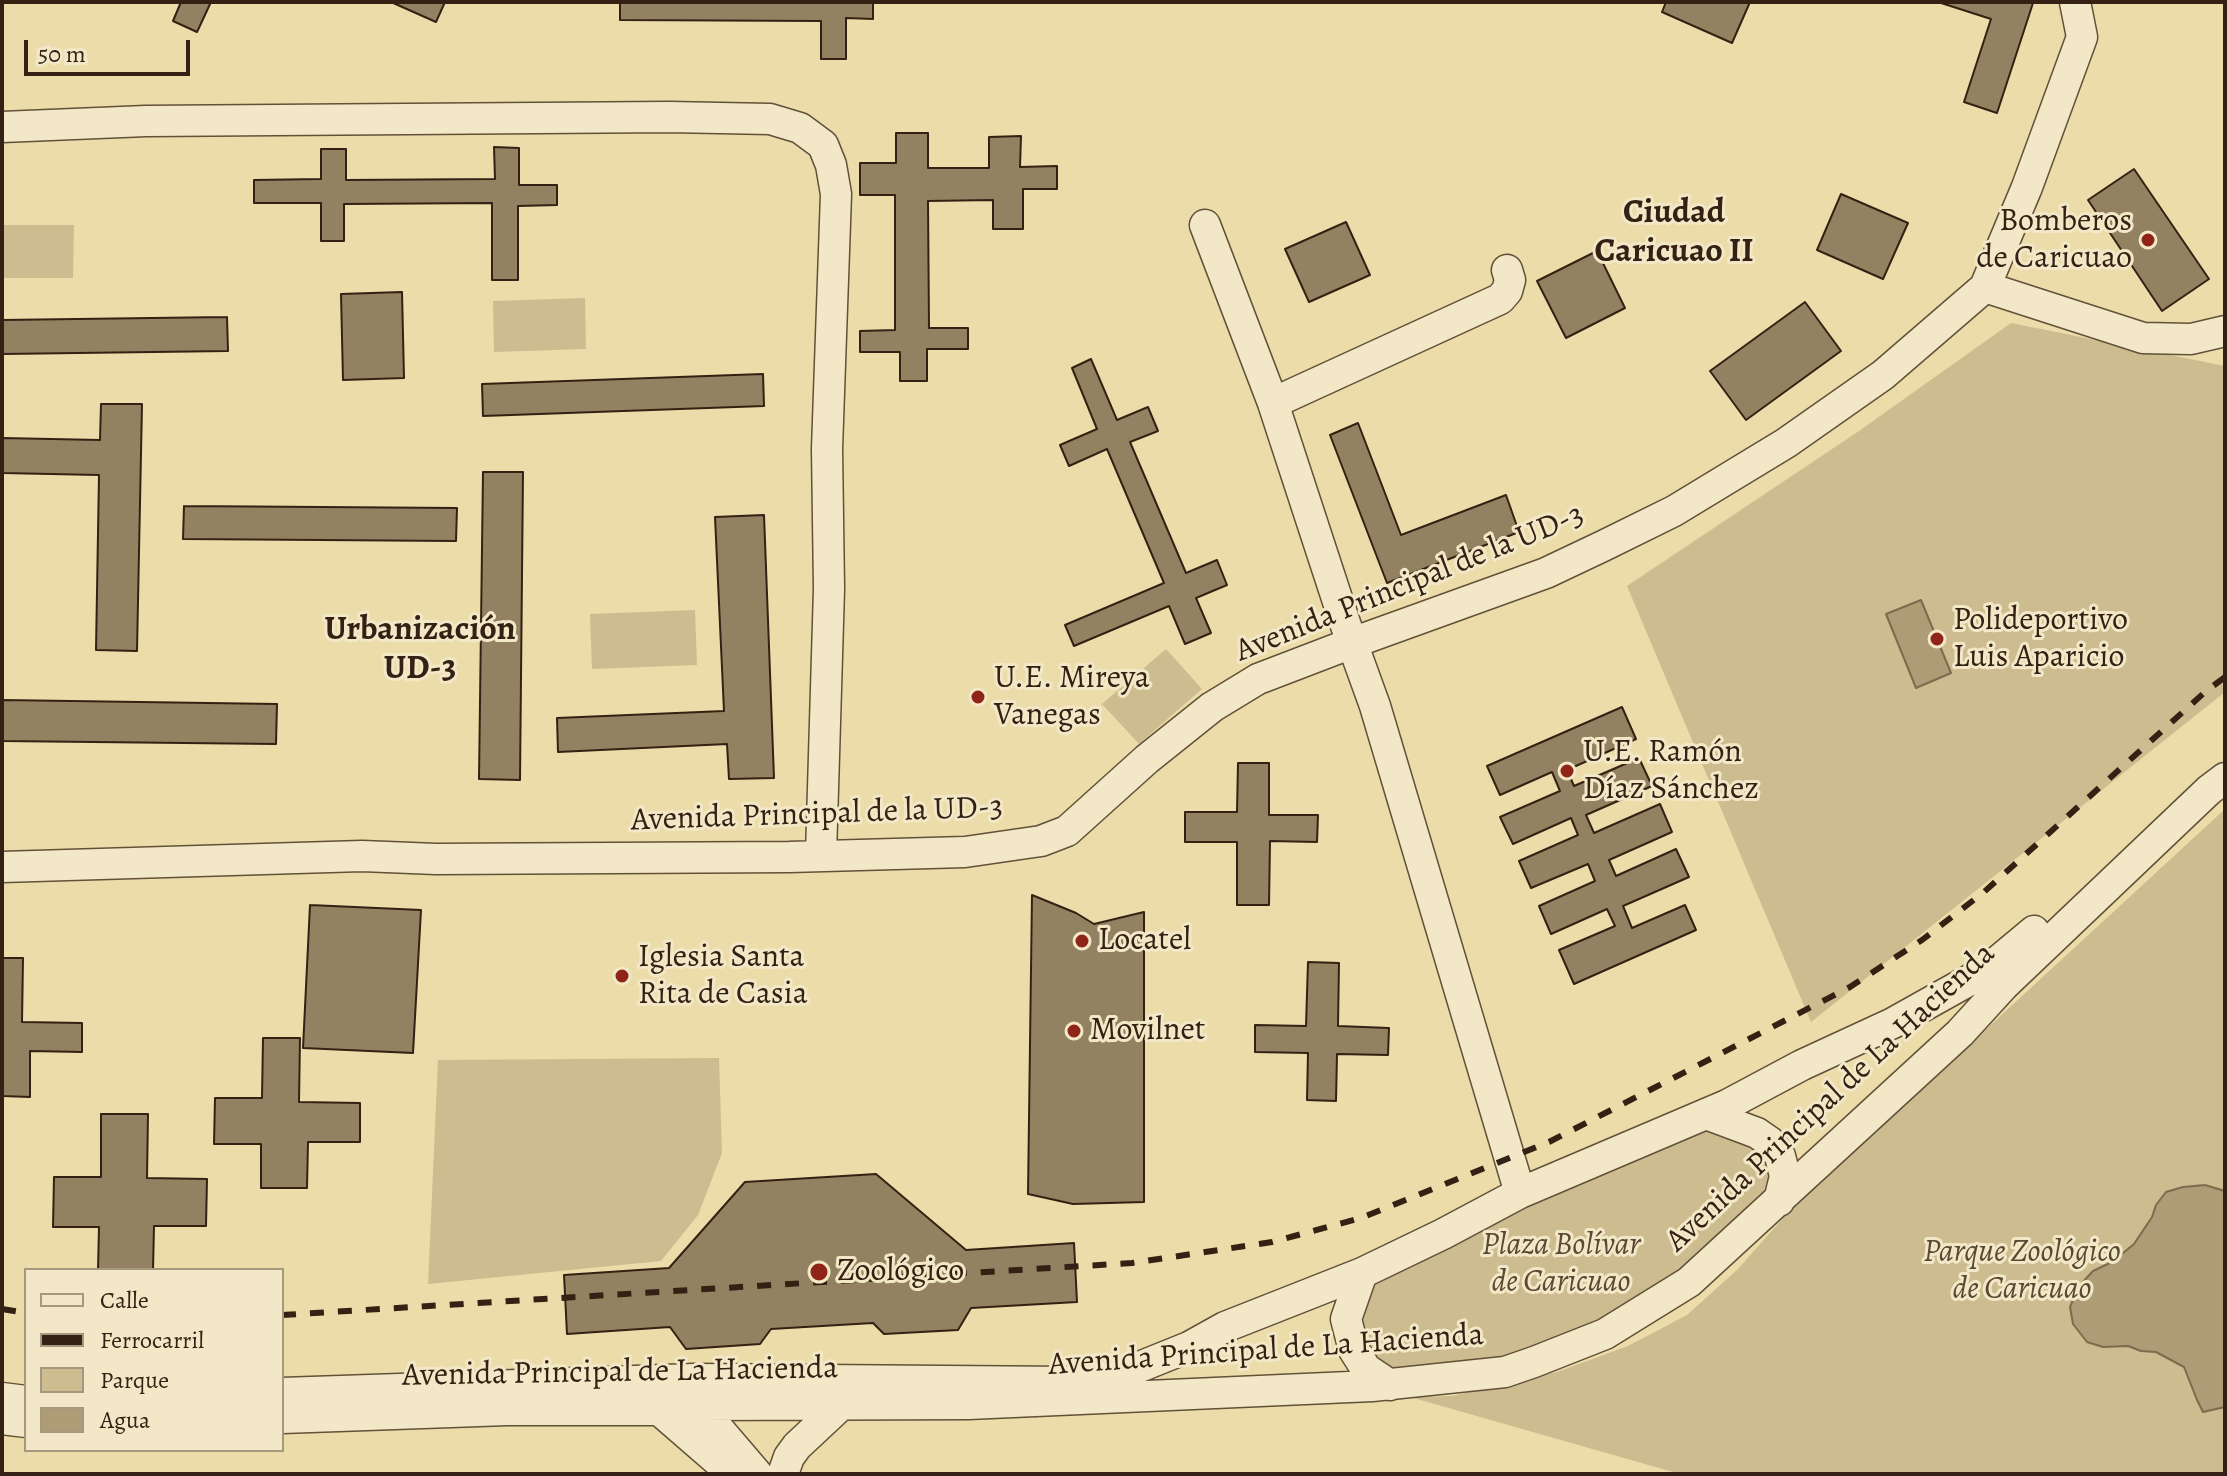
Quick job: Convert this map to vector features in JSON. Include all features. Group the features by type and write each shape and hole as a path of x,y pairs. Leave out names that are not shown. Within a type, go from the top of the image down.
{"street":[{"name":"Avenida Principal de la UD-3","path":"2,867 362,856 436,859 965,852 1041,841 1067,831 1147,759 1212,707 1258,679 1546,573 1674,511 1786,443 1883,375 1985,287 2027,187 2082,37 2075,2"},
{"path":"2,127 146,121 698,117 770,119 800,128 823,145 831,165 836,194 827,449 829,589 821,855"},
{"path":"1205,225 1273,403 1375,706 1520,1193"},
{"path":"1273,403 1500,299 1507,291 1510,280 1507,270"},
{"path":"1985,287 2143,338 2191,339 2225,331"},
{"name":"Avenida Principal de La Hacienda","path":"284,1418 507,1410 696,1392 1069,1382 1127,1372 1161,1360 1225,1327 1362,1273 1520,1193 1727,1105 1802,1065 1893,1023 1986,971 2094,877 2182,790 2225,753"},
{"name":"Avenida Principal de La Hacienda","path":"696,1392 842,1404 968,1404 1390,1385 1505,1372 1574,1348 1605,1334 1689,1282 1960,1033 2003,986 2225,778"},
{"path":"1706,1114 1757,1133 1770,1142 1780,1156 1785,1176 1779,1201"},
{"path":"1362,1273 1346,1319 1354,1350 1366,1369 1390,1385"},
{"path":"696,1392 757,1474"},
{"name":"Avenida Principal de La Hacienda","path":"284,1393 656,1395"},
{"path":"656,1395 733,1474"},
{"path":"2,1398 24,1401"},
{"path":"783,1474 797,1446 842,1404"},
{"path":"2,1419 24,1422"}],"green space":[{"path":"2,225 74,225 73,278 2,278"},
{"path":"585,298 586,349 494,352 493,301"},
{"name":"Polideportivo Luis Aparicio","path":"2011,323 2225,366 2225,692 1811,1022 1627,586 1859,431"},
{"path":"695,610 697,665 592,669 590,614"},
{"path":"1166,649 1202,689 1139,744 1102,704"},
{"name":"Parque Zoológico de Caricuao","path":"2225,809 2225,1474 1680,1474 1410,1397 1452,1396 1557,1372 1628,1346 1687,1315 1738,1269 1792,1208"},
{"path":"719,1058 722,1153 698,1215 661,1261 428,1284 438,1060"},
{"name":"Plaza Bolívar de Caricuao","path":"1706,1114 1757,1133 1785,1176 1689,1282 1505,1372 1366,1369 1354,1295 1362,1273"}],"water":[{"path":"1921,600 1951,673 1916,688 1886,614"},
{"path":"2205,1185 2225,1191 2225,1407 2203,1412 2184,1367 2156,1352 2128,1346 2103,1347 2087,1342 2073,1324 2070,1307 2079,1286 2093,1271 2112,1262 2134,1244 2166,1192"}],"building":[{"path":"181,2 211,2 197,32 173,21"},
{"path":"391,2 445,2 436,22"},
{"path":"620,2 873,2 873,19 846,18 846,59 821,59 821,21 620,20"},
{"path":"1666,2 1750,2 1732,43 1662,12"},
{"path":"1938,2 2033,3 1997,113 1964,102 1991,19"},
{"path":"896,133 928,133 928,168 989,168 989,137 1021,136 1020,167 1057,166 1057,189 1023,189 1023,229 993,229 993,200 928,201 929,328 968,328 968,349 927,349 927,381 900,381 900,352 860,352 860,331 895,330 895,195 860,195 860,163 896,163"},
{"path":"494,147 519,148 519,185 557,185 557,205 518,206 518,280 492,280 492,203 344,204 344,241 321,241 321,203 254,203 254,180 321,179 321,149 346,149 346,180 495,179"},
{"name":"Bomberos de Caricuao","path":"2134,169 2209,279 2162,311 2088,200"},
{"path":"1841,194 1908,223 1883,279 1817,250"},
{"path":"1346,222 1370,275 1309,302 1285,249"},
{"path":"1597,251 1625,308 1566,338 1537,281"},
{"path":"402,292 404,378 343,380 341,294"},
{"path":"1805,302 1841,351 1746,420 1710,371"},
{"path":"227,317 228,351 2,354 2,320"},
{"path":"1091,359 1117,420 1148,407 1158,431 1130,442 1186,573 1217,560 1227,585 1196,598 1211,633 1185,644 1169,606 1074,646 1065,625 1164,583 1107,449 1069,466 1060,445 1097,429 1072,368"},
{"path":"763,374 764,406 483,416 482,384"},
{"path":"101,404 142,404 137,651 96,650 99,475 2,473 2,438 100,440"},
{"path":"1358,423 1401,535 1506,495 1519,532 1387,583 1330,435"},
{"path":"483,472 523,472 520,780 479,779"},
{"path":"184,506 457,508 456,541 183,539"},
{"path":"764,515 774,778 729,779 727,744 558,752 557,718 724,711 715,517"},
{"path":"2,700 277,704 276,744 2,741"},
{"path":"1622,707 1636,739 1567,770 1574,786 1639,758 1652,786 1586,815 1594,833 1660,804 1672,832 1609,860 1616,876 1676,849 1689,877 1623,906 1632,928 1685,905 1696,930 1574,984 1559,950 1615,926 1607,909 1551,934 1539,906 1595,881 1588,864 1531,888 1519,861 1578,835 1571,818 1513,844 1500,817 1560,791 1552,772 1500,795 1487,766"},
{"path":"1238,763 1269,763 1269,815 1318,815 1317,842 1270,841 1269,905 1237,905 1237,842 1185,842 1185,812 1237,812"},
{"path":"1032,895 1094,924 1144,912 1144,1202 1073,1204 1028,1194"},
{"path":"310,905 421,910 413,1053 303,1048"},
{"path":"2,958 23,958 22,1022 82,1023 82,1052 30,1051 30,1097 2,1096"},
{"path":"1308,962 1339,963 1338,1026 1389,1028 1388,1055 1337,1054 1336,1101 1307,1100 1308,1053 1255,1052 1255,1025 1306,1026"},
{"path":"263,1038 300,1038 299,1102 360,1103 360,1142 308,1142 307,1188 261,1188 261,1144 214,1144 215,1098 262,1098"},
{"path":"101,1114 148,1114 147,1178 207,1179 206,1226 154,1226 153,1268 98,1268 99,1227 53,1227 54,1177 101,1177"},
{"path":"876,1174 966,1250 1074,1243 1077,1302 971,1308 958,1330 884,1334 873,1323 771,1329 760,1344 686,1349 670,1327 567,1334 564,1275 669,1268 745,1182"}],"railway":[{"path":"284,1315 1132,1263 1272,1242 1361,1218 1549,1142 1850,987 1922,940 1984,892 2225,677"},
{"path":"2,1309 24,1313"}],"place":[{"name":"Bomberos de Caricuao","path":"2148,240"},
{"name":"Polideportivo Luis Aparicio","path":"1937,639"},
{"name":"U.E. Mireya Vanegas","path":"978,697"},
{"name":"U.E. Ramón Díaz Sánchez","path":"1567,771"},
{"name":"Locatel","path":"1082,941"},
{"name":"Iglesia Santa Rita de Casia","path":"622,976"},
{"name":"Movilnet","path":"1074,1031"},
{"name":"Zoológico","path":"819,1272"}],"district":[{"name":"Ciudad Caricuao II","path":"1674,234"},
{"name":"Urbanización UD-3","path":"420,650"}]}
